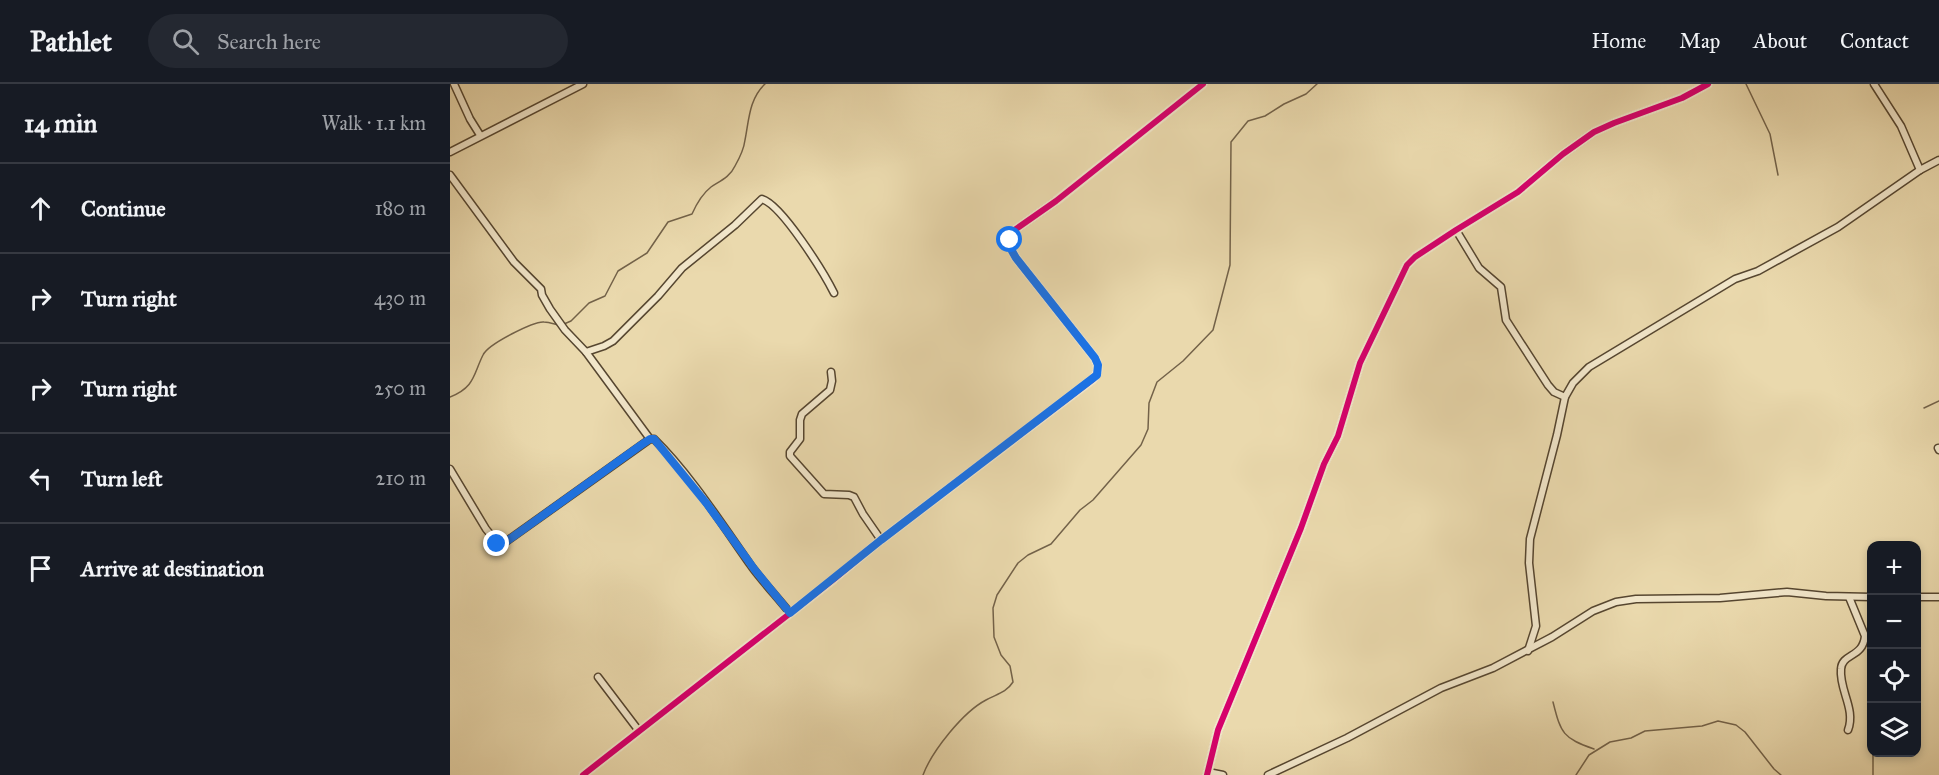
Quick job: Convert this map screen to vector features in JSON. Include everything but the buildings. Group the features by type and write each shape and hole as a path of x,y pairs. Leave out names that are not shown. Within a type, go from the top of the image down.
{"street":[{"path":"454,84 480,135"},
{"path":"450,152 583,84"},
{"path":"583,775 881,540 1097,375 1098,365 1095,358 1016,258 1011,245 1012,234 1203,84"},
{"path":"1223,775 1207,774 1218,730 1301,528 1324,464 1338,436 1368,343 1407,265 1415,257 1456,230 1518,192 1563,154 1594,132 1682,98 1708,84"},
{"path":"1874,84 1901,126 1920,170"},
{"path":"1528,651 1536,626 1528,552 1565,397 1573,383 1589,367 1735,279 1758,271 1844,224 1920,170 1939,160"},
{"path":"450,176 514,262 541,289 550,309 565,330 586,352 650,439 654,439 707,504 790,613"},
{"path":"586,352 613,341 682,268 762,199 772,204 801,240 821,268 834,292"},
{"path":"1456,230 1479,268 1501,287 1506,320 1548,385 1554,393 1565,397"},
{"path":"831,372 830,390 802,414 800,439 790,452 790,456 824,494 854,497 881,540"},
{"path":"450,468 486,529 500,546 650,439"},
{"path":"1268,775 1347,738 1441,688 1493,668 1528,651 1593,611 1616,602 1636,599 1720,598 1787,592 1867,597"},
{"path":"1848,730 1851,722 1850,711 1840,670 1846,658 1861,650 1865,643 1865,636 1849,597"},
{"path":"1921,597 1939,597"},
{"path":"598,677 639,731"}],"waterway":[{"path":"564,324 571,321 589,303 605,296 618,271 647,253 668,222 692,214 705,193 733,170 744,146 753,103 765,84"},
{"path":"923,775 933,755 958,723 977,706 1004,691 1013,682 1010,666 1001,655 994,637 993,608 997,595 1018,563 1028,555 1051,544 1141,445 1148,429 1149,403 1157,382 1183,361 1213,330 1230,265 1231,142 1248,121 1265,116 1306,94 1317,84"},
{"path":"1746,84 1770,134 1778,175"},
{"path":"450,397 469,385 483,355 493,345 531,325 546,322 558,325"},
{"path":"1924,408 1939,401"},
{"path":"1553,702 1558,721 1565,733 1576,742 1594,749"},
{"path":"1576,775 1589,755 1610,742 1631,738 1645,731 1702,726 1718,721 1736,725 1745,732 1781,775"},
{"path":"1873,757 1873,775"}],"cycle path":[{"path":"583,775 881,540 1093,379 1098,369 1095,358 1016,258 1011,247 1012,236 1016,229 1056,201 1203,84"},
{"path":"1207,775 1218,730 1301,528 1324,464 1338,436 1360,363 1407,265 1415,257 1456,230 1518,192 1563,154 1594,132 1682,98 1708,84"}],"route":[{"path":"497,544 500,546 503,544 641,445 654,439 790,613 881,540 1097,375 1098,365 1095,358 1016,258 1010,240"}]}
